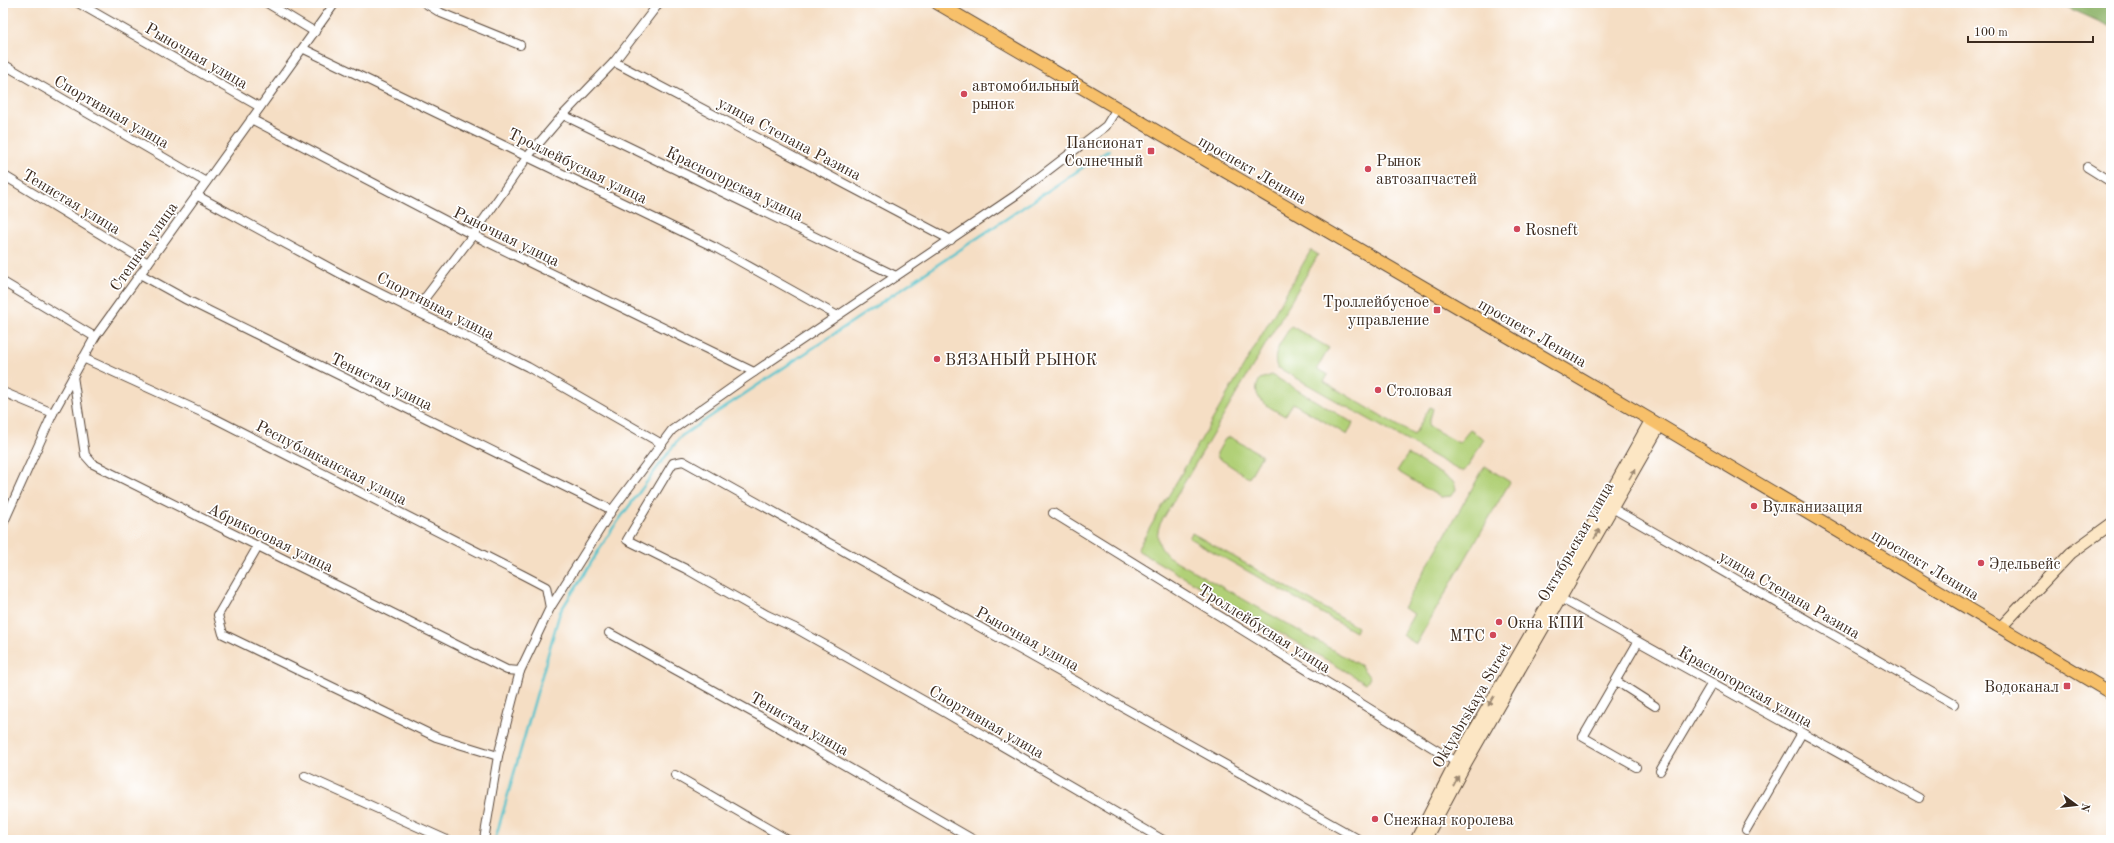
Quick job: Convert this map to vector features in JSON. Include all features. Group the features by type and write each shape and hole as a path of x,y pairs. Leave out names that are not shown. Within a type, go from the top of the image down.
{"main road":[{"name":"проспект Ленина","path":"937,3 1655,422 2111,693"},
{"name":"Oktyabrskaya Street","path":"1416,840 1608,505 1612,489 1655,422"},
{"name":"Октябрьская улица","path":"1425,840 1459,764 1560,598 1608,505 1655,422"},
{"path":"2001,627 2071,554 2111,524"}],"street":[{"name":"Рыночная улица","path":"78,3 260,107"},
{"path":"267,3 315,32"},
{"name":"Степная улица","path":"3,524 53,413 72,376 95,337 251,119 304,49 335,3"},
{"path":"425,3 441,13 520,44"},
{"path":"415,311 473,235 528,156 563,115 614,62 659,3"},
{"name":"Троллейбусная улица","path":"304,49 716,248 836,315"},
{"name":"улица Степана Разина","path":"614,62 951,240"},
{"name":"Спортивная улица","path":"3,64 206,182"},
{"path":"484,840 498,756 520,672 550,608 612,510 672,430 836,315 951,240 1016,195 1106,126 1117,108"},
{"name":"Красногорская улица","path":"563,115 896,276"},
{"name":"Рыночная улица","path":"251,119 473,235 754,372"},
{"path":"2087,167 2111,182"},
{"name":"Тенистая улица","path":"3,176 148,262"},
{"name":"Спортивная улица","path":"196,195 313,260 528,367 662,444"},
{"name":"Тенистая улица","path":"140,274 181,297 612,510"},
{"path":"3,282 95,337"},
{"name":"Республиканская улица","path":"83,358 210,416 546,587 550,608"},
{"name":"Абрикосовая улица","path":"72,376 85,455 89,462 507,670 520,672"},
{"path":"3,392 53,413"},
{"name":"Рыночная улица","path":"683,461 1360,840"},
{"name":"Спортивная улица","path":"683,461 673,463 627,540 686,569 767,615 795,628 944,712 1163,840"},
{"name":"улица Степана Разина","path":"1608,505 1954,704"},
{"name":"Троллейбусная улица","path":"1053,513 1459,764"},
{"path":"258,546 218,615 223,634 436,737 498,756"},
{"name":"Красногорская улица","path":"1560,598 1919,798"},
{"name":"Тенистая улица","path":"609,633 761,717 974,840"},
{"path":"1636,767 1583,737 1638,642"},
{"path":"1616,681 1656,706"},
{"path":"1660,771 1712,683"},
{"path":"1746,830 1802,733"},
{"path":"675,775 788,840"},
{"path":"305,776 447,840"}],"green space":[{"path":"2058,3 2111,3 2111,27"},
{"path":"1311,250 1318,255 1160,524 1158,529 1158,542 1169,557 1361,666 1370,678 1366,683 1137,550"},
{"path":"1291,326 1329,348 1317,369 1328,375 1324,382 1414,435 1430,407 1433,409 1428,426 1459,443 1470,430 1484,439 1467,468 1463,471 1458,470 1277,367 1277,351"},
{"path":"1272,375 1353,423 1347,435 1293,403 1285,416 1262,402 1257,392 1257,386 1260,379"},
{"path":"1230,437 1262,455 1249,478 1217,457 1217,453 1225,439"},
{"path":"1408,454 1454,482 1456,489 1452,496 1440,497 1397,471"},
{"path":"1485,466 1510,482 1416,644 1402,635 1414,614 1403,608"},
{"path":"1192,533 1357,627 1355,632 1189,538"}],"waterway":[{"path":"495,840 560,612 613,528 680,437 1109,150"}],"place":[{"name":"автомобильный рынок","path":"964,94"},
{"name":"Пансионат Солнечный","path":"1151,151"},
{"name":"Рынок автозапчастей","path":"1368,169"},
{"name":"Rosneft","path":"1517,229"},
{"name":"Троллейбусное управление","path":"1437,310"},
{"name":"ВЯЗАНЫЙ РЫНОК","path":"937,359"},
{"name":"Столовая","path":"1378,390"},
{"name":"Вулканизация","path":"1754,506"},
{"name":"Эдельвейс","path":"1981,563"},
{"name":"Окна КПИ","path":"1499,622"},
{"name":"МТС","path":"1493,635"},
{"name":"Водоканал","path":"2067,686"},
{"name":"Снежная королева","path":"1375,819"}]}
